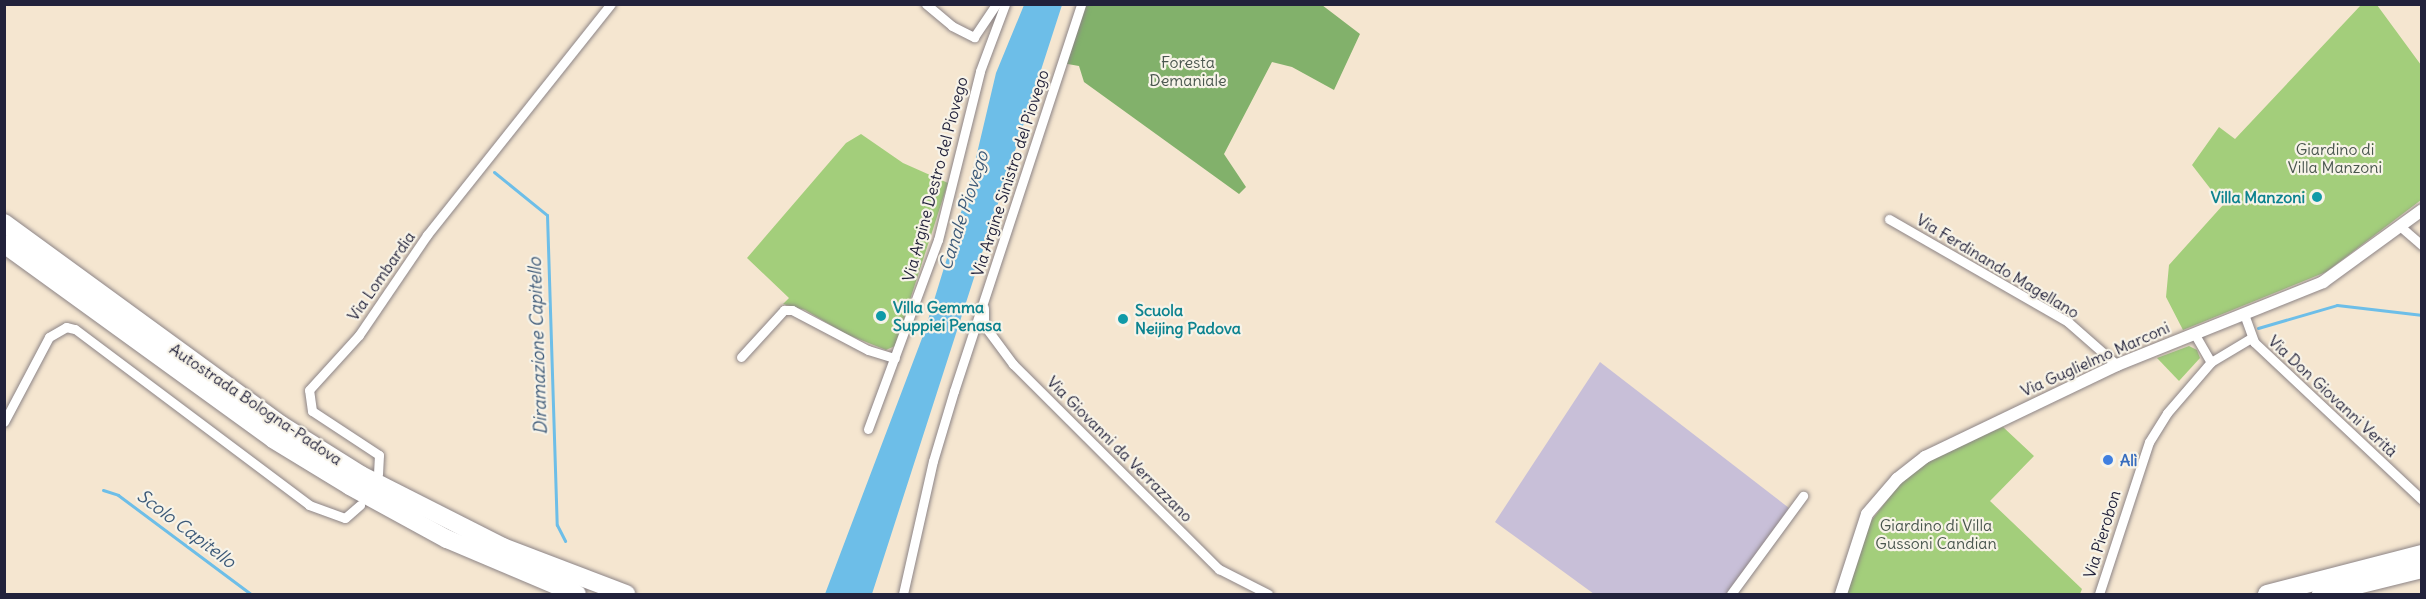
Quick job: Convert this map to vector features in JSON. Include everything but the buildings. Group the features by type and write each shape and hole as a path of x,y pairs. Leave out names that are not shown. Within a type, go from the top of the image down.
{"highway":[{"name":"Autostrada Bologna-Padova","path":"4,223 227,387 331,457 503,547 627,594"},
{"name":"Autostrada Bologna-Padova","path":"4,244 273,439 340,480 447,539 577,594"},
{"path":"2267,594 2421,554"},
{"path":"2321,594 2421,569"}],"street":[{"name":"Via Lombardia","path":"378,474 379,455 312,411 309,390 358,335 427,235 611,4"},
{"path":"926,4 952,26 974,37 996,4"},
{"name":"Via Argine Destro del Piovego","path":"868,429 938,240 980,71 1005,4"},
{"name":"Via Argine Sinistro del Piovego","path":"903,594 933,460 1081,4"},
{"name":"Via Guglielmo Marconi","path":"1841,594 1867,514 1897,479 1947,443 2117,365 2323,282 2401,227 2421,210"},
{"name":"Via Ferdinando Magellano","path":"1889,219 2067,322 2117,365"},
{"path":"2401,227 2421,245"},
{"name":"Via Giovanni da Verrazzano","path":"985,299 984,325 1013,364 1103,449 1219,569 1268,594"},
{"path":"741,357 784,310 792,310 868,350 895,358"},
{"name":"Via Don Giovanni Verità","path":"2244,314 2251,338 2421,500"},
{"path":"4,422 49,337 58,330 75,329 309,505 345,518 360,505"},
{"path":"2194,333 2211,362"},
{"name":"Via Don Giovanni Verità","path":"2211,362 2251,338"},
{"name":"Via Pierobon","path":"2099,594 2149,442 2167,413 2211,362"},
{"path":"1736,593 1803,496"}],"shaded area":[{"path":"1600,362 1789,508 1726,594 1594,594 1495,522"}],"green space":[{"name":"Foresta Demaniale","path":"1081,5 1322,5 1360,34 1334,90 1292,67 1272,62 1224,154 1246,187 1239,194 1084,82 1079,66 1062,63"},
{"name":"Giardino di Villa Manzoni","path":"2361,5 2377,5 2421,65 2421,200 2326,272 2183,330 2166,297 2169,265 2223,205 2192,165 2219,127 2235,139"},
{"path":"861,134 903,163 948,183 895,346 886,350 846,334 805,310 783,304 789,298 747,258 846,143"},
{"path":"2189,346 2197,350 2200,358 2179,381 2157,358"},
{"name":"Giardino di Villa Gussoni Candian","path":"2003,427 2034,456 1990,501 2082,589 2080,594 1847,594 1868,525 1901,482 1941,453"}],"water":[{"name":"Canale Piovego","path":"1024,5 1062,5 872,594 825,594 924,333 970,183 996,73"}],"waterway":[{"name":"Diramazione Capitello","path":"494,172 547,215 557,525 565,541"},
{"path":"2258,328 2337,305 2422,315"},
{"name":"Scolo Capitello","path":"103,490 118,495 251,594"}],"place":[{"name":"Villa Manzoni","path":"2317,197"},
{"name":"Villa Gemma Suppiei Penasa","path":"881,316"},
{"name":"Scuola Neijing Padova","path":"1123,319"},
{"name":"Alì","path":"2108,460"}]}
